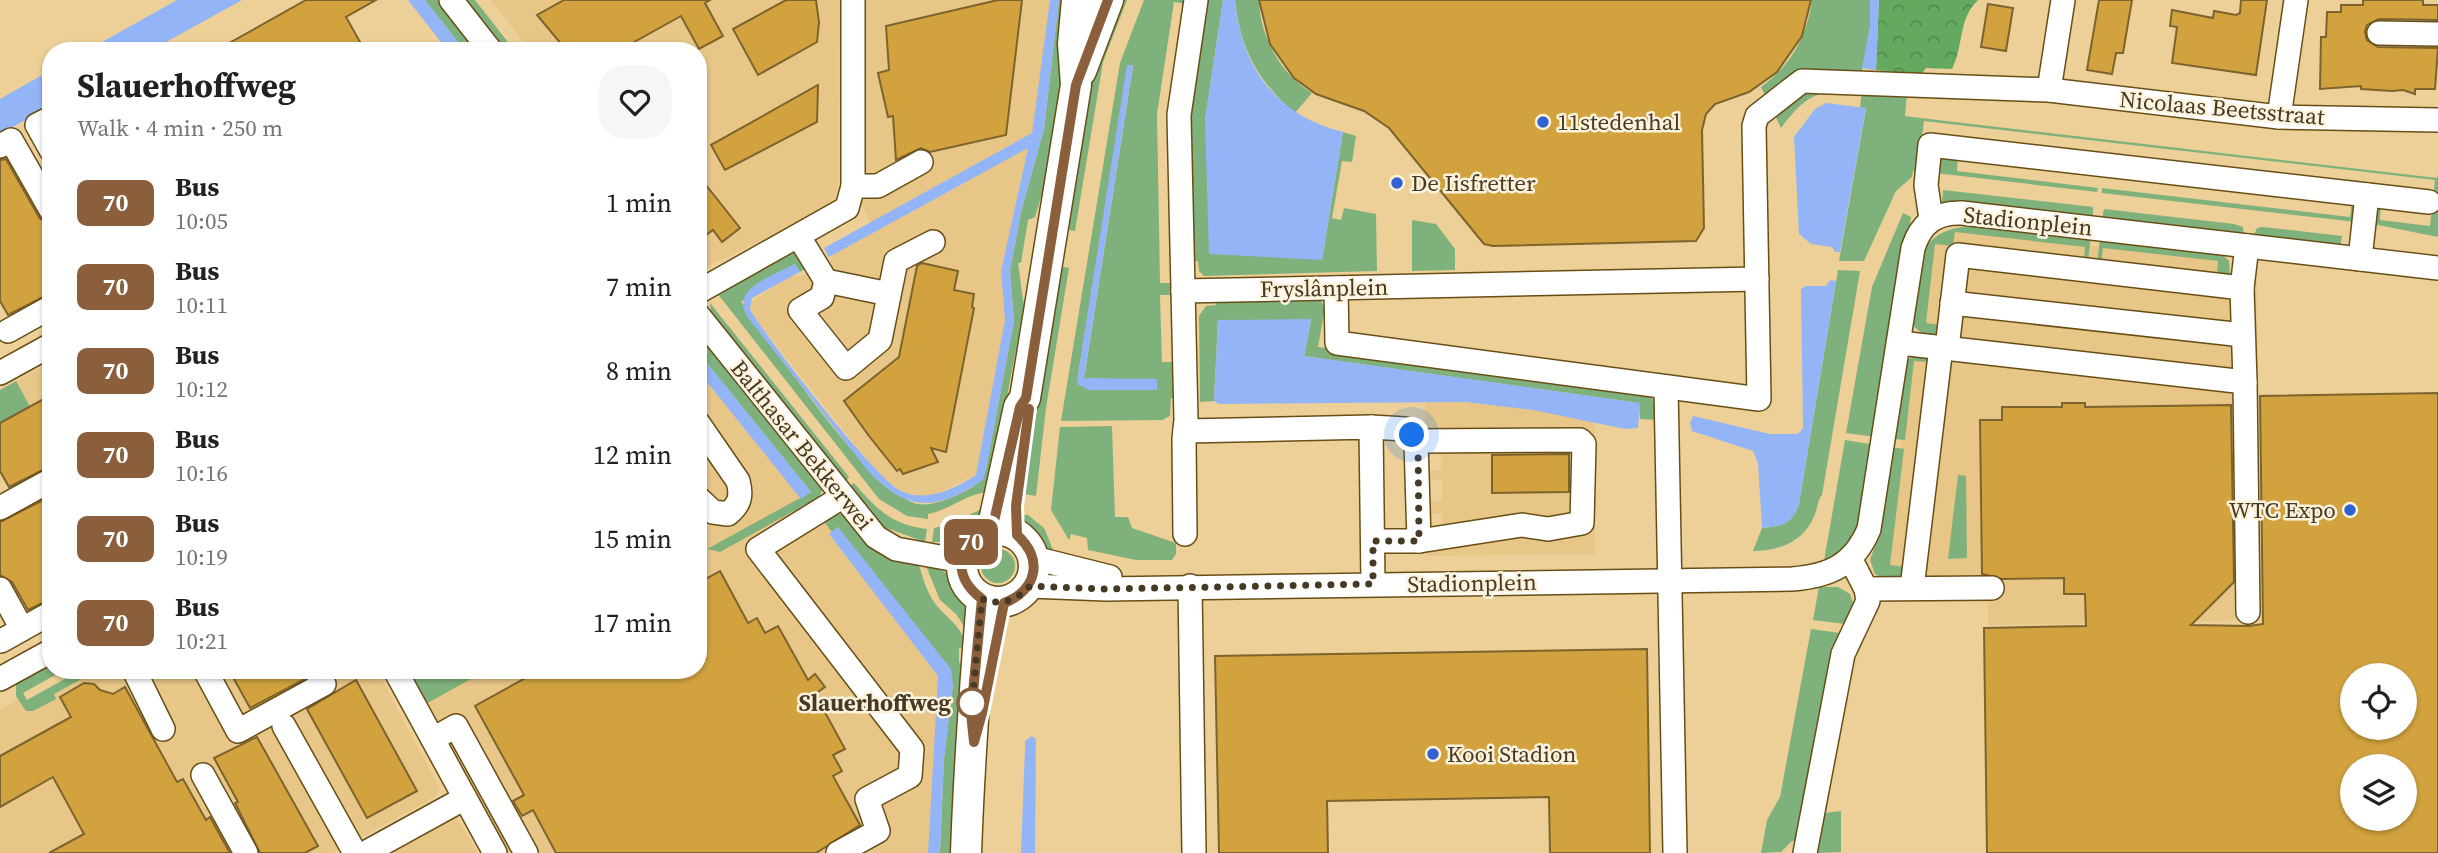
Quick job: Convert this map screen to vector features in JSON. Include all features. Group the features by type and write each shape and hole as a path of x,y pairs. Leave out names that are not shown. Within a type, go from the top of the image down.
{"main road":[{"path":"1076,85 1073,44 1077,0"},
{"path":"1018,552 978,536 967,546 962,561 962,576 970,590 993,601 1019,597 1018,552 1016,506 1029,409 1026,398 1076,85 1108,0"},
{"path":"966,853 974,742 982,713 993,601"}],"street":[{"path":"451,0 484,42"},
{"path":"707,287 847,208 853,186 853,0"},
{"path":"1185,534 1184,291 1179,116 1196,0"},
{"path":"2049,90 2063,0"},
{"path":"2279,117 2296,0"},
{"path":"2379,33 2438,34"},
{"name":"Nicolaas Beetsstraat","path":"1666,387 1759,399 1754,126 1757,116 1802,81 2049,90 2279,117 2438,120"},
{"path":"0,146 11,139 42,194"},
{"path":"1931,219 1926,185 1930,145 2429,202"},
{"path":"853,186 878,186 921,163"},
{"path":"2360,259 2367,195"},
{"name":"Stadionplein","path":"1018,552 1107,589 1804,578 1835,570 1851,560 1861,547 1873,510 1913,248 1917,235 1931,219 1950,213 1962,214 2438,268"},
{"path":"799,237 826,281 822,297 800,310 846,368 880,340 896,261 933,242"},
{"path":"2247,246 2242,288 2248,612"},
{"path":"1912,588 1958,255 2242,288"},
{"name":"Fryslânplein","path":"1184,291 1757,279"},
{"path":"826,281 889,293"},
{"path":"1336,288 1336,343 1666,387 1675,853"},
{"path":"1952,303 2243,335"},
{"path":"24,360 4,324 42,310"},
{"name":"Balthasar Bekkerwei","path":"707,326 861,521 886,544 897,549 962,561"},
{"path":"1900,342 2245,382"},
{"path":"0,373 42,350"},
{"path":"1185,431 1371,427 1405,429 1416,441 1419,541"},
{"path":"1371,427 1373,584"},
{"path":"707,436 738,481 741,491 736,508 727,513 713,512 707,506"},
{"path":"1373,541 1419,541 1522,525 1546,516 1577,513 1584,505 1592,471 1584,444 1580,440 1416,441"},
{"path":"0,508 42,485"},
{"path":"838,853 878,831 867,799 910,776 912,749 758,549 842,497"},
{"path":"1805,853 1843,654 1851,632 1865,612 1868,601 1866,589 1851,560"},
{"path":"1190,586 1194,853"},
{"path":"1866,589 1992,588"},
{"path":"0,589 22,629"},
{"path":"42,618 0,640 8,675 42,656"},
{"path":"138,679 163,729"},
{"path":"210,679 239,732 324,684 321,679"},
{"path":"400,679 495,853"},
{"path":"284,726 355,853"},
{"path":"432,739 456,726 526,853"},
{"path":"203,775 246,853"},
{"path":"365,853 465,798"}],"shaded area":[{"path":"491,0 840,0 839,180 835,201 808,218 707,267 707,42 523,42"},
{"path":"864,0 1050,0 1032,133 871,222 860,204 864,157"},
{"path":"1028,148 1001,271 1005,320 976,475 930,497 901,492 873,467 754,317 749,303 792,276 802,276 830,260 834,254"},
{"path":"1954,230 2224,261 2222,277 2257,280 2259,620 1988,625 1988,579 1886,579 1911,358 1929,360 1922,325 1932,241"},
{"path":"42,367 42,429 16,381"},
{"path":"707,382 800,497 796,500 818,528 825,523 832,532 829,534 938,676 928,853 506,853 410,679 707,679"},
{"path":"1465,402 1594,421 1595,554 1427,556 1427,528 1442,528 1442,514 1427,513 1427,502 1442,501 1442,480 1426,479 1426,471 1442,470 1441,450 1426,451 1425,403"},
{"path":"65,679 382,679 440,789 435,797 333,853 0,853 0,710 25,696 28,700"},
{"path":"456,817 478,853 386,853 451,818"}],"green space":[{"path":"425,0 439,0 472,42 458,42"},
{"path":"463,0 475,0 508,42 496,42"},
{"path":"1059,0 1071,0 1054,154 1035,217 1028,220 1021,263 1018,263 1024,307 989,492 973,495 928,514 928,519 907,516 879,499 717,293 795,250 806,268 800,272 795,264 741,302 798,382 870,470 893,490 914,503 936,503 974,486 986,469 1014,321 1010,271 1021,212 1044,129"},
{"path":"1113,0 1127,0 1103,62 1075,231 1063,229 1086,97"},
{"path":"1144,0 1189,0 1188,4 1174,2 1157,114 1160,283 1175,283 1175,295 1160,295 1162,362 1177,362 1177,398 1171,398 1170,416 1162,420 1061,421 1120,63","holes":["1128,65 1133,66 1084,379 1157,379 1156,390 1089,390 1078,375"]},
{"path":"1208,0 1223,0 1205,120 1322,260 1343,132 1356,136 1352,162 1342,161 1332,218 1341,220 1344,208 1376,214 1377,271 1204,276 1199,271 1198,261 1192,261 1190,122"},
{"path":"1235,0 1259,0 1263,27 1274,53 1290,75 1312,93 1295,113 1271,89 1253,63 1241,34"},
{"path":"1812,0 1870,0 1870,27 1859,88 1814,96 1798,108 1781,128 1761,87 1781,69 1796,49 1806,26"},
{"path":"1879,0 1978,0 1967,15 1952,69 1926,68 1921,75 1876,70"},
{"path":"1862,92 1907,94 1905,116 2437,178 2438,175 2438,237 2373,224 2376,208 2381,206 2380,220 2430,226 2435,180 1924,121 1918,171 1913,171 1912,177 1896,191 1864,261 1839,261 1866,109 1860,107"},
{"path":"1943,156 1958,157 1957,171 2098,188 2097,192 1935,173"},
{"path":"2102,188 2350,217 2352,202 2355,204 2356,222 2102,193"},
{"path":"1943,190 2093,207 2093,219 1942,202"},
{"path":"2104,209 2234,224 2243,227 2244,236 2102,219"},
{"path":"1903,213 1911,217 1876,437 1846,433 1872,287"},
{"path":"1412,220 1436,224 1455,249 1455,270 1412,271"},
{"path":"1976,226 2091,238 2088,260 2084,261 2085,247 1955,232 1953,246 1935,244 1926,323 1940,325 1936,336 1924,335 1911,324 1922,256 1929,244 1939,235"},
{"path":"2257,228 2342,236 2340,248 2253,237"},
{"path":"2100,239 2222,254 2229,261 2230,274 2217,276 2218,261 2103,248 2101,263 2097,262"},
{"path":"1058,266 1069,268 1046,408 1036,496 1024,494 1034,408"},
{"path":"1838,270 1860,271 1822,495 1811,523 1798,538 1773,549 1753,551 1762,528 1786,523 1794,516 1799,504"},
{"path":"1320,299 1325,308 1318,347 1638,392 1653,399 1657,420 1640,419 1639,403 1304,356 1311,320 1218,320 1214,401 1200,402 1199,316 1206,306 1216,305 1216,300"},
{"path":"710,303 849,477 845,483 711,313"},
{"path":"707,341 823,489 819,497 720,552 707,549 811,492 707,363"},
{"path":"1916,355 1929,359 1929,362 1914,361 1905,440 1893,439 1905,361"},
{"path":"16,381 42,429 42,471 9,489 0,473 0,390"},
{"path":"1112,426 1115,517 1128,517 1132,528 1176,543 1176,554 1172,560 1136,560 1088,550 1087,538 1071,534 1069,540 1051,510 1060,427"},
{"path":"1845,440 1875,445 1870,477 1862,510 1848,541 1824,561"},
{"path":"1892,447 1904,449 1890,565 1905,567 1901,578 1884,579 1875,574 1870,560 1880,531"},
{"path":"1958,475 1966,476 1967,558 1948,559"},
{"path":"854,483 870,501 894,520 927,529 925,542 881,526 848,487"},
{"path":"986,507 986,518 968,533 948,541 932,542 934,528 950,524"},
{"path":"842,514 881,554 919,565 931,597 964,639 966,647 959,648 959,663 964,664 964,670 950,853 940,853 944,759 953,684 838,527 832,532 825,523 817,527 833,515"},
{"path":"1022,515 1028,515 1044,528 1054,552 1043,552 1039,548 1027,530"},
{"path":"998,549 1010,554 1015,566 1010,578 998,583 986,578 981,566 986,554"},
{"path":"926,566 950,575 958,582 966,599 969,634 956,614 940,600"},
{"path":"1819,587 1838,587 1850,594 1854,606 1845,624 1813,620"},
{"path":"1811,629 1840,633 1834,649 1797,843 1792,841 1781,852 1761,853 1767,820 1780,797"},
{"path":"42,668 42,679 48,679 23,693 27,700 65,679 82,679 54,694 56,699 33,711 26,711 16,696 16,684"},
{"path":"410,679 471,679 424,705"},
{"path":"1841,811 1841,852 1817,853 1824,813"}],"water":[{"path":"177,0 242,0 166,42 102,42"},
{"path":"408,0 425,0 458,42 441,42"},
{"path":"1050,0 1059,0 1044,129 1021,212 1010,271 1014,321 983,480 951,498 937,502 910,500 896,494 868,471 749,319 744,309 744,299 756,285 795,264 800,272 752,298 750,309 798,376 869,462 901,491 920,496 940,493 976,475 1005,320 1001,271 1028,148 829,257 824,248 1032,133"},
{"path":"1223,0 1235,0 1245,46 1266,85 1299,114 1343,132 1322,260 1209,254 1205,120"},
{"path":"1870,0 1879,0 1876,70 1862,68 1870,27"},
{"path":"1127,65 1133,65 1084,378 1157,379 1157,390 1089,390 1077,384 1078,375"},
{"path":"42,75 42,111 0,134 0,99"},
{"path":"1826,103 1866,108 1840,252 1835,252 1832,247 1811,244 1799,234 1794,137 1815,109"},
{"path":"1830,280 1836,281 1799,504 1794,516 1786,523 1762,528 1758,463 1753,451 1692,431 1690,423 1693,416 1770,434 1798,434 1803,428 1801,289 1805,286 1826,286"},
{"path":"1311,319 1304,356 1640,403 1638,428 1625,429 1533,410 1465,402 1219,404 1214,401 1218,320"},
{"path":"707,363 811,492 801,499 707,382"},
{"path":"838,527 951,669 953,684 944,759 940,853 928,853 938,676 829,534"},
{"path":"1032,736 1036,739 1035,853 1021,853 1025,741"}],"building":[{"path":"306,0 376,0 346,17 360,42 231,42"},
{"path":"564,0 710,0 705,3 723,36 707,45 707,42 695,42 681,16 634,42 560,42 537,15"},
{"path":"786,0 816,0 819,22 817,42 758,75 733,29"},
{"path":"998,0 1022,0 1006,135 930,152 921,148 896,160 893,116 888,117 878,73 889,70 886,26"},
{"name":"11stedenhal","path":"1259,0 1811,0 1802,36 1777,72 1749,92 1715,104 1706,114 1702,130 1704,228 1696,241 1493,246 1484,244 1389,128 1364,111 1316,94 1294,78 1270,44"},
{"path":"2099,0 2132,0 2123,53 2116,53 2112,74 2087,70"},
{"path":"2241,0 2267,0 2256,75 2172,63 2177,27 2170,26 2172,10 2213,18 2214,11 2236,15 2240,13"},
{"path":"2363,0 2423,0 2423,5 2438,5 2438,20 2379,19 2367,25 2365,32 2367,40 2378,47 2438,48 2435,89 2415,89 2415,94 2403,90 2361,89 2361,86 2320,89 2321,37 2326,37 2327,12 2341,12 2341,5 2363,5"},
{"path":"1988,4 2013,8 2006,51 1981,47"},
{"path":"818,85 817,122 725,170 711,145"},
{"path":"6,159 42,220 42,298 8,315 0,301 0,160"},
{"path":"707,186 740,228 722,242 713,230 707,234"},
{"path":"922,263 958,271 954,290 974,294 974,308 946,452 931,448 938,462 903,474 900,469 897,471 844,401 899,357 917,266"},
{"name":"WTC Expo","path":"2438,393 2438,853 1987,853 1984,628 2086,626 2085,594 2064,594 2064,578 2002,579 1982,574 1980,420 2002,420 2002,407 2062,407 2062,403 2085,403 2085,407 2231,405 2234,582 2191,625 2263,624 2260,396"},
{"path":"42,400 42,470 9,487 0,471 0,423"},
{"path":"1569,454 1569,492 1492,493 1492,455"},
{"path":"42,501 42,603 28,610 12,582 0,575 0,522"},
{"path":"720,571 748,623 757,618 765,633 778,626 808,680 815,674 825,687 815,694 845,749 833,755 842,771 833,776 860,825 816,853 556,853 533,810 522,816 513,801 524,795 475,706 524,679 707,679 707,578"},
{"name":"Kooi Stadion","path":"1647,649 1650,853 1550,853 1549,797 1327,801 1328,853 1219,853 1215,656"},
{"path":"234,679 305,679 250,708"},
{"path":"356,680 417,791 367,818 307,709"},
{"path":"84,683 94,684 100,690 113,694 125,687 177,782 183,779 206,820 210,817 230,853 49,853 84,834 53,777 0,807 0,756 71,717 60,697"},
{"path":"257,737 318,846 305,853 260,853 235,803 238,802 214,758"}],"bus line":[{"name":"70","path":"1029,409 1016,506 1017,535 1028,545 1034,558 1035,573 1030,586 1019,597 1004,603 974,742 971,713 982,599 970,590 962,576 962,561 967,546 978,536 992,530 1020,407 1026,398 1076,85 1108,0"}],"place":[{"name":"11stedenhal","path":"1543,122"},
{"name":"De Iisfretter","path":"1397,183"},
{"name":"WTC Expo","path":"2350,510"},
{"name":"Slauerhoffweg","path":"972,703"},
{"name":"Kooi Stadion","path":"1433,754"}],"route":[{"path":"972,703 971,713 982,599 1004,603 1019,597 1030,586 1107,589 1373,584 1373,541 1419,541 1418,446 1412,435"}]}
